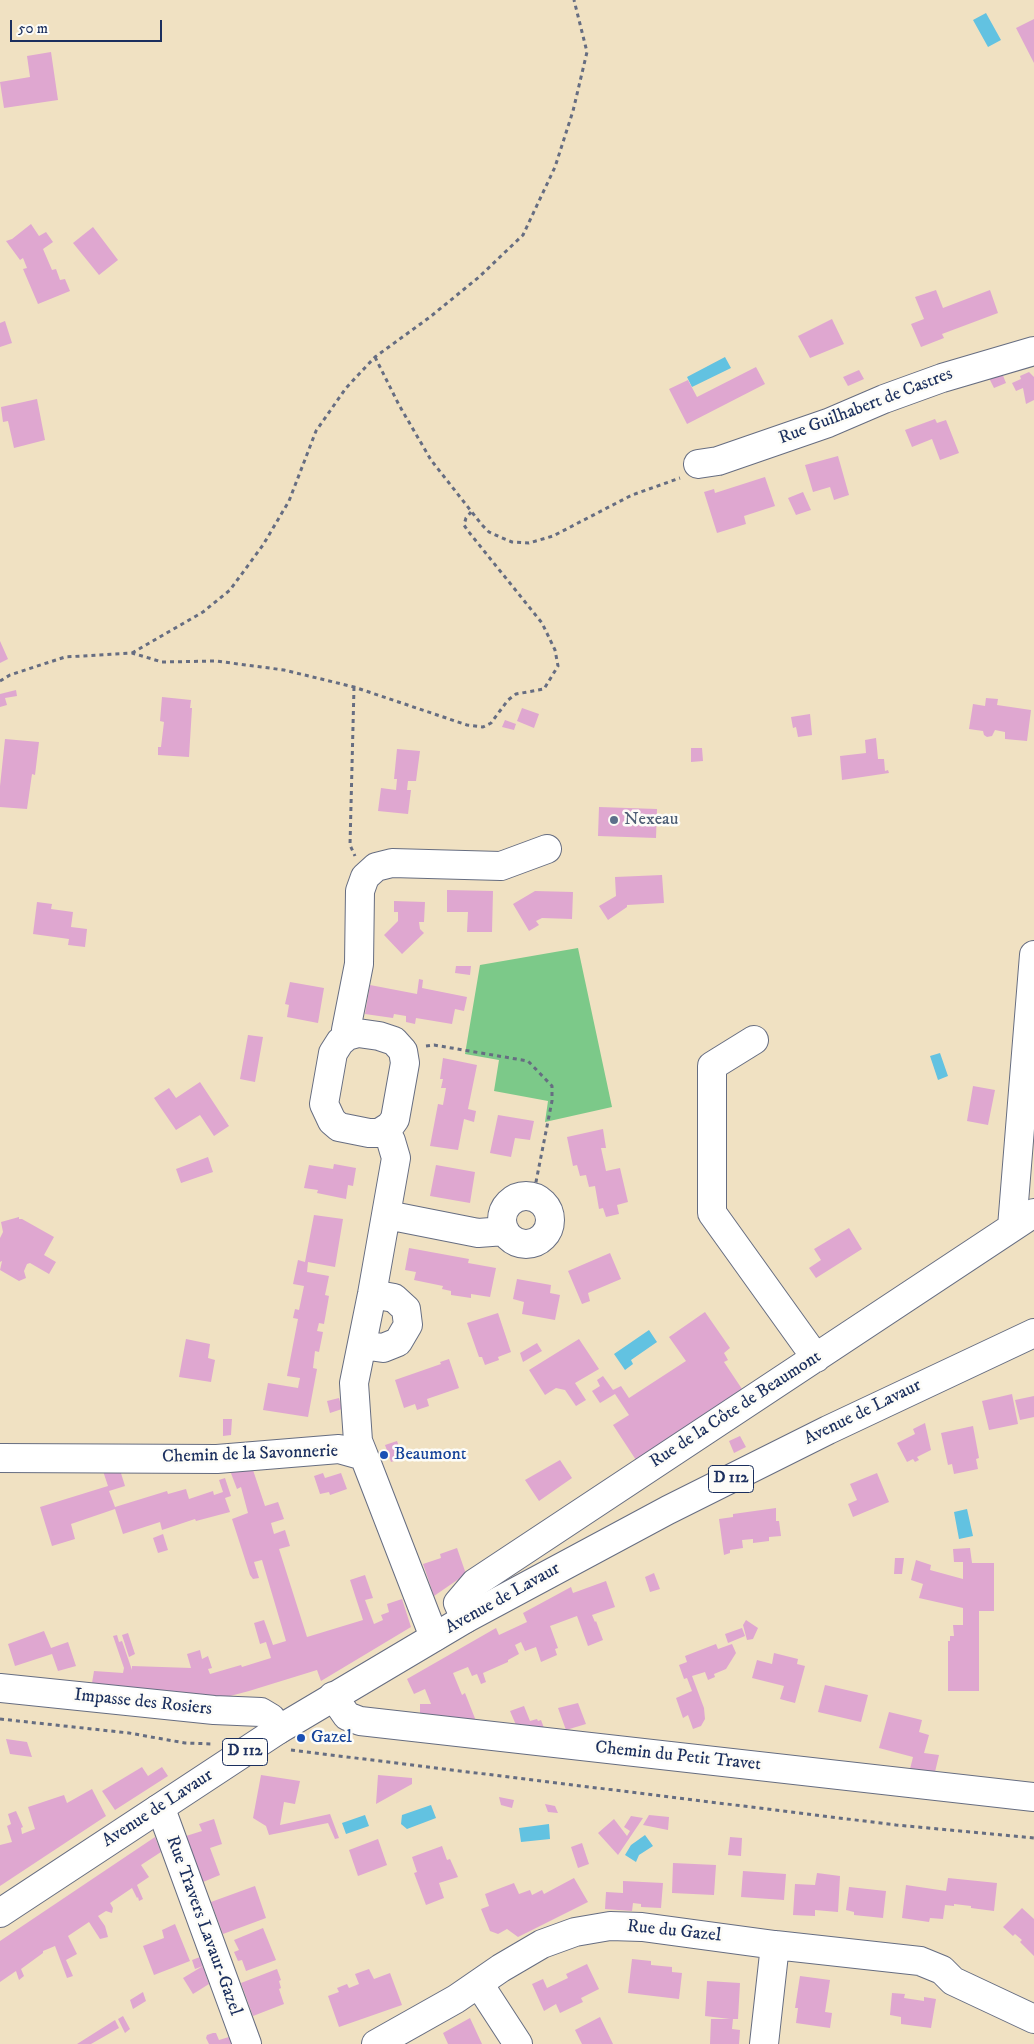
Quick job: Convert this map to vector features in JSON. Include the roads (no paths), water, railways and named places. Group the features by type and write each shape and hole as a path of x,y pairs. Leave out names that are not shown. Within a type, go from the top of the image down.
{"street":[{"name":"Rue Guilhabert de Castres","path":"698,464 718,462 942,378 1034,351"},
{"path":"347,1036 346,1030 359,964 360,891 365,877 376,867 392,863 501,866 547,849"},
{"path":"1023,1220 1034,955"},
{"path":"358,1033 379,1036 394,1041 403,1051 405,1063 394,1119 384,1130 369,1133 339,1127 332,1122 326,1112 324,1104 333,1053 340,1042 347,1036 358,1033"},
{"path":"754,1040 712,1066 712,1213 816,1358"},
{"path":"364,1456 358,1441 354,1383 387,1215 396,1158 391,1141 384,1130"},
{"path":"533,1197 546,1206 549,1213 549,1229 545,1236 531,1244 523,1244 510,1238 505,1231 503,1216 511,1202 518,1198 533,1197"},
{"path":"387,1215 478,1233 505,1231"},
{"name":"Rue de la Côte de Beaumont","path":"465,1619 458,1603 475,1583 1023,1220"},
{"path":"362,1345 383,1348 398,1342 408,1325 406,1309 400,1303 394,1298 372,1294"},
{"name":"Avenue de Lavaur","path":"0,1913 278,1730 465,1619 668,1510 828,1430 1034,1333"},
{"name":"Chemin de la Savonnerie","path":"0,1458 217,1459 340,1448 364,1456 434,1638"},
{"name":"Impasse des Rosiers","path":"0,1688 214,1710 260,1712 271,1718 278,1730"},
{"name":"Chemin du Petit Travet","path":"333,1696 347,1716 360,1721 1034,1797"},
{"name":"Rue Travers Lavaur-Gazel","path":"158,1809 164,1817 247,2044"},
{"name":"Rue du Gazel","path":"376,2044 479,1984 501,1968 542,1944 575,1932 610,1926 642,1927 775,1945 920,1961 942,1970 953,1981 1034,2019"},
{"path":"764,2044 775,1945"},
{"path":"479,1984 518,2044"}],"water":[{"path":"986,13 1001,40 988,47 973,20"},
{"path":"725,357 731,368 692,387 687,377"},
{"path":"940,1053 948,1076 938,1080 930,1056"},
{"path":"649,1330 657,1342 631,1360 633,1364 625,1370 614,1354"},
{"path":"967,1509 973,1536 959,1539 954,1512"},
{"path":"431,1805 436,1818 407,1829 401,1824 402,1815"},
{"path":"365,1815 369,1826 346,1834 342,1823"},
{"path":"549,1824 550,1839 521,1842 519,1828"},
{"path":"645,1835 653,1846 639,1855 636,1862 625,1855 631,1845"}],"place":[{"name":"Nexeau","path":"614,820"},
{"name":"Beaumont","path":"384,1455"},
{"name":"Gazel","path":"301,1738"}]}
